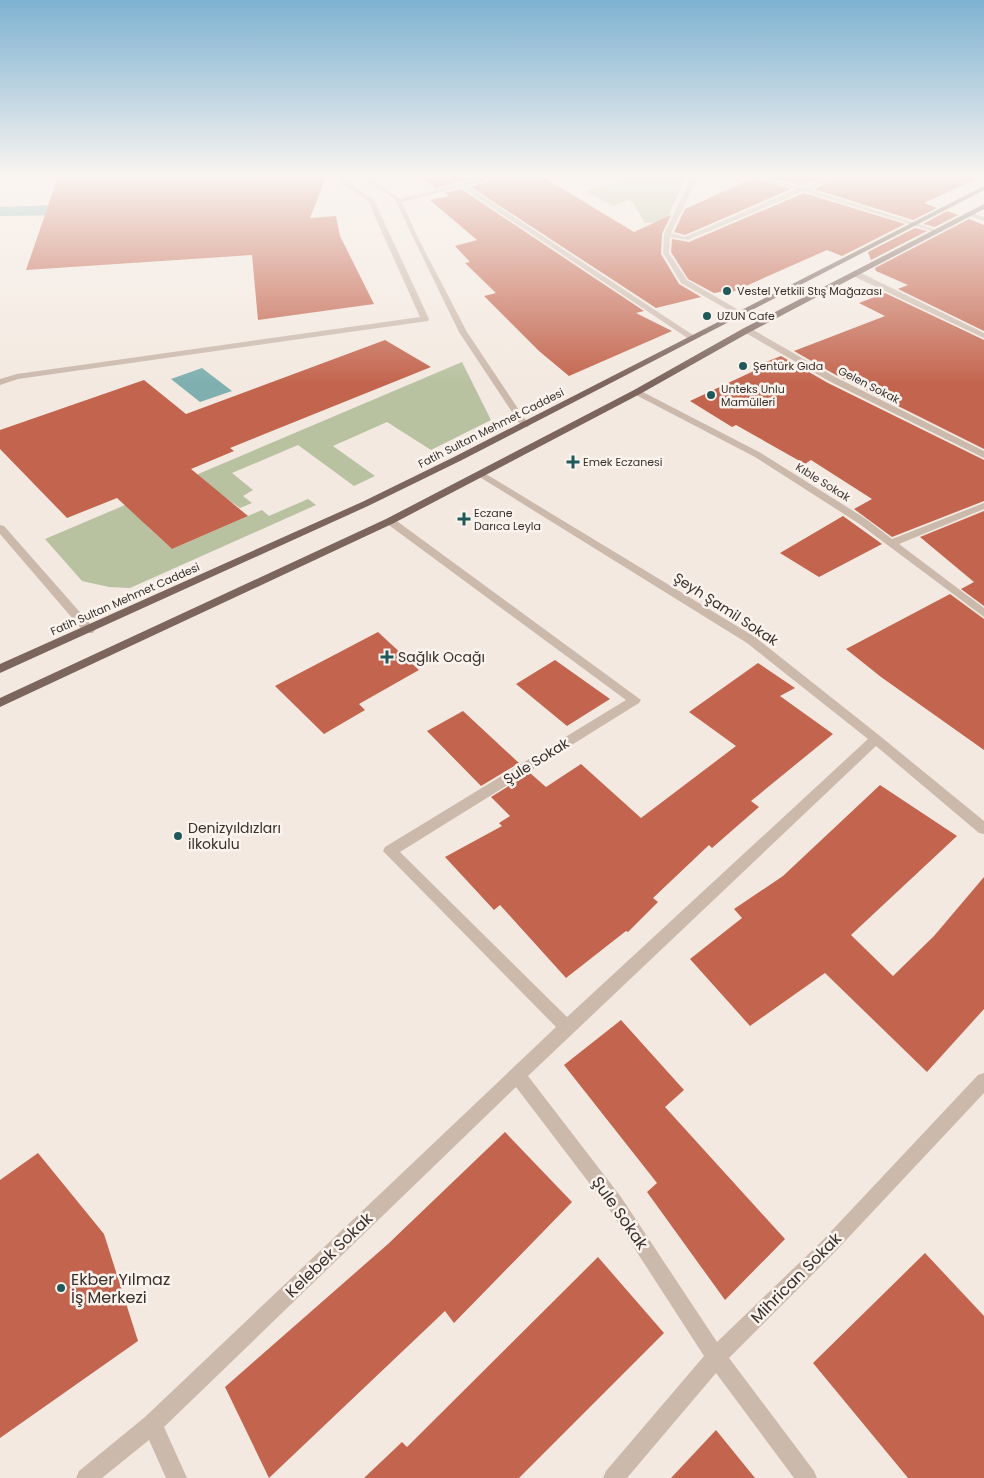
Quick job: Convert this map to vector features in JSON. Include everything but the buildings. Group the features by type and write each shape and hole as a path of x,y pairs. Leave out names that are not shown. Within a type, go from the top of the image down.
{"main road":[{"name":"Fatih Sultan Mehmet Caddesi","path":"0,669 365,504 524,425 692,337 873,246"},
{"path":"0,703 390,521 636,392 747,330 909,246"}],"street":[{"path":"0,382 17,377 425,319 392,246"},
{"path":"419,246 463,332 524,425"},
{"path":"553,246 692,337"},
{"path":"666,246 666,253 684,281 739,314"},
{"path":"856,274 984,336"},
{"name":"Gelen Sokak","path":"747,330 832,379 984,455"},
{"name":"Kıble Sokak","path":"636,392 758,455 862,521 984,613"},
{"name":"Şeyh Şamil Sokak","path":"481,474 751,640 876,739 984,830"},
{"path":"891,543 984,506"},
{"name":"Şule Sokak","path":"390,521 635,700 390,851 567,1027"},
{"path":"0,528 88,630"},
{"name":"Kelebek Sokak","path":"86,1478 152,1424 567,1027 876,739"},
{"name":"Şule Sokak","path":"517,1075 615,1203 716,1357 807,1478"},
{"name":"Mihrican Sokak","path":"613,1478 716,1357 827,1248 984,1081"},
{"path":"152,1424 177,1478"}],"green space":[{"path":"462,362 491,420 431,450 387,422 333,446 375,476 354,486 298,445 232,473 253,490 243,496 252,503 240,508 223,496 148,527 172,549 262,510 269,516 308,499 316,505 130,588 109,587 82,581 45,539"}],"water":[{"path":"202,368 232,391 200,402 171,379"}],"place":[{"name":"Vestel Yetkili Stış Mağazası","path":"727,291"},
{"name":"UZUN Cafe","path":"707,316"},
{"name":"Şentürk Gıda","path":"743,366"},
{"name":"Unteks Unlu Mamülleri","path":"711,395"},
{"name":"Emek Eczanesi","path":"573,462"},
{"name":"Eczane Darıca Leyla","path":"464,519"},
{"name":"Sağlık Ocağı","path":"387,657"},
{"name":"Denizyıldızları ilkokulu","path":"178,836"},
{"name":"Ekber Yılmaz İş Merkezi","path":"61,1288"}]}
